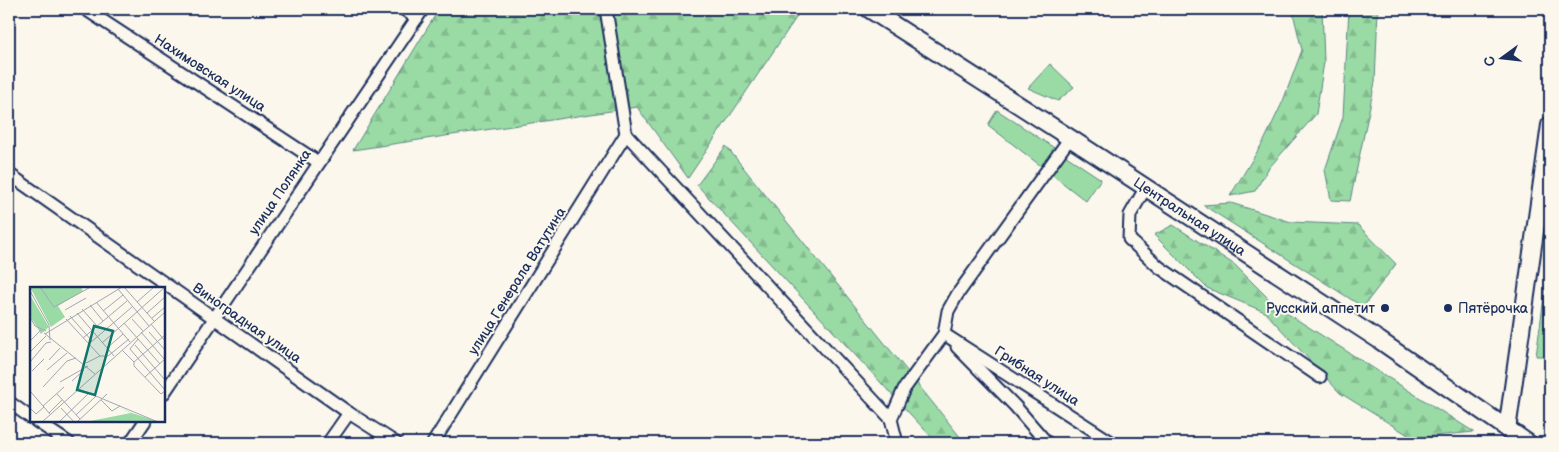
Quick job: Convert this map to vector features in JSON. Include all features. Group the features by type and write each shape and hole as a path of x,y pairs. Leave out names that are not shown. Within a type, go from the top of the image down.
{"main road":[{"name":"Центральная улица","path":"869,9 1379,340 1528,443"},
{"path":"1507,430 1548,151 1550,125"}],"street":[{"name":"Нахимовская улица","path":"85,9 318,162"},
{"path":"403,9 420,13"},
{"path":"606,9 626,134 890,419 897,443"},
{"name":"улица Полянка","path":"165,392 420,13"},
{"name":"улица Генерала Ватутина","path":"433,443 626,134"},
{"path":"890,419 904,389 944,334 948,311 957,295 1070,138"},
{"name":"Виноградная улица","path":"9,174 349,413 396,443"},
{"path":"1146,187 1130,215 1129,239 1159,267 1320,377"},
{"path":"944,334 1015,406 1047,443"},
{"name":"Грибная улица","path":"944,334 1113,443"},
{"path":"9,402 30,417"},
{"path":"328,443 349,413"},
{"path":"38,422 69,443"},
{"path":"130,443 144,422"}],"green space":[{"path":"439,9 802,9 688,178 637,107 353,150"},
{"path":"1292,9 1322,9 1324,62 1316,114 1268,169 1255,191 1230,196 1265,139 1283,101 1302,50"},
{"path":"1349,9 1378,9 1375,82 1350,201 1331,200 1325,170 1343,117"},
{"path":"1050,64 1074,87 1058,101 1028,88"},
{"path":"997,110 1101,179 1086,201 988,125"},
{"path":"726,146 965,443 937,443 697,185"},
{"path":"1231,203 1291,222 1358,225 1396,264 1363,307 1203,205"},
{"path":"1173,225 1235,265 1277,307 1474,432 1413,438 1340,393 1265,312 1207,288 1154,235"},
{"path":"1550,253 1550,356 1536,356"}],"place":[{"name":"Русский аппетит","path":"1385,308"},
{"name":"Пятёрочка","path":"1448,308"}]}
